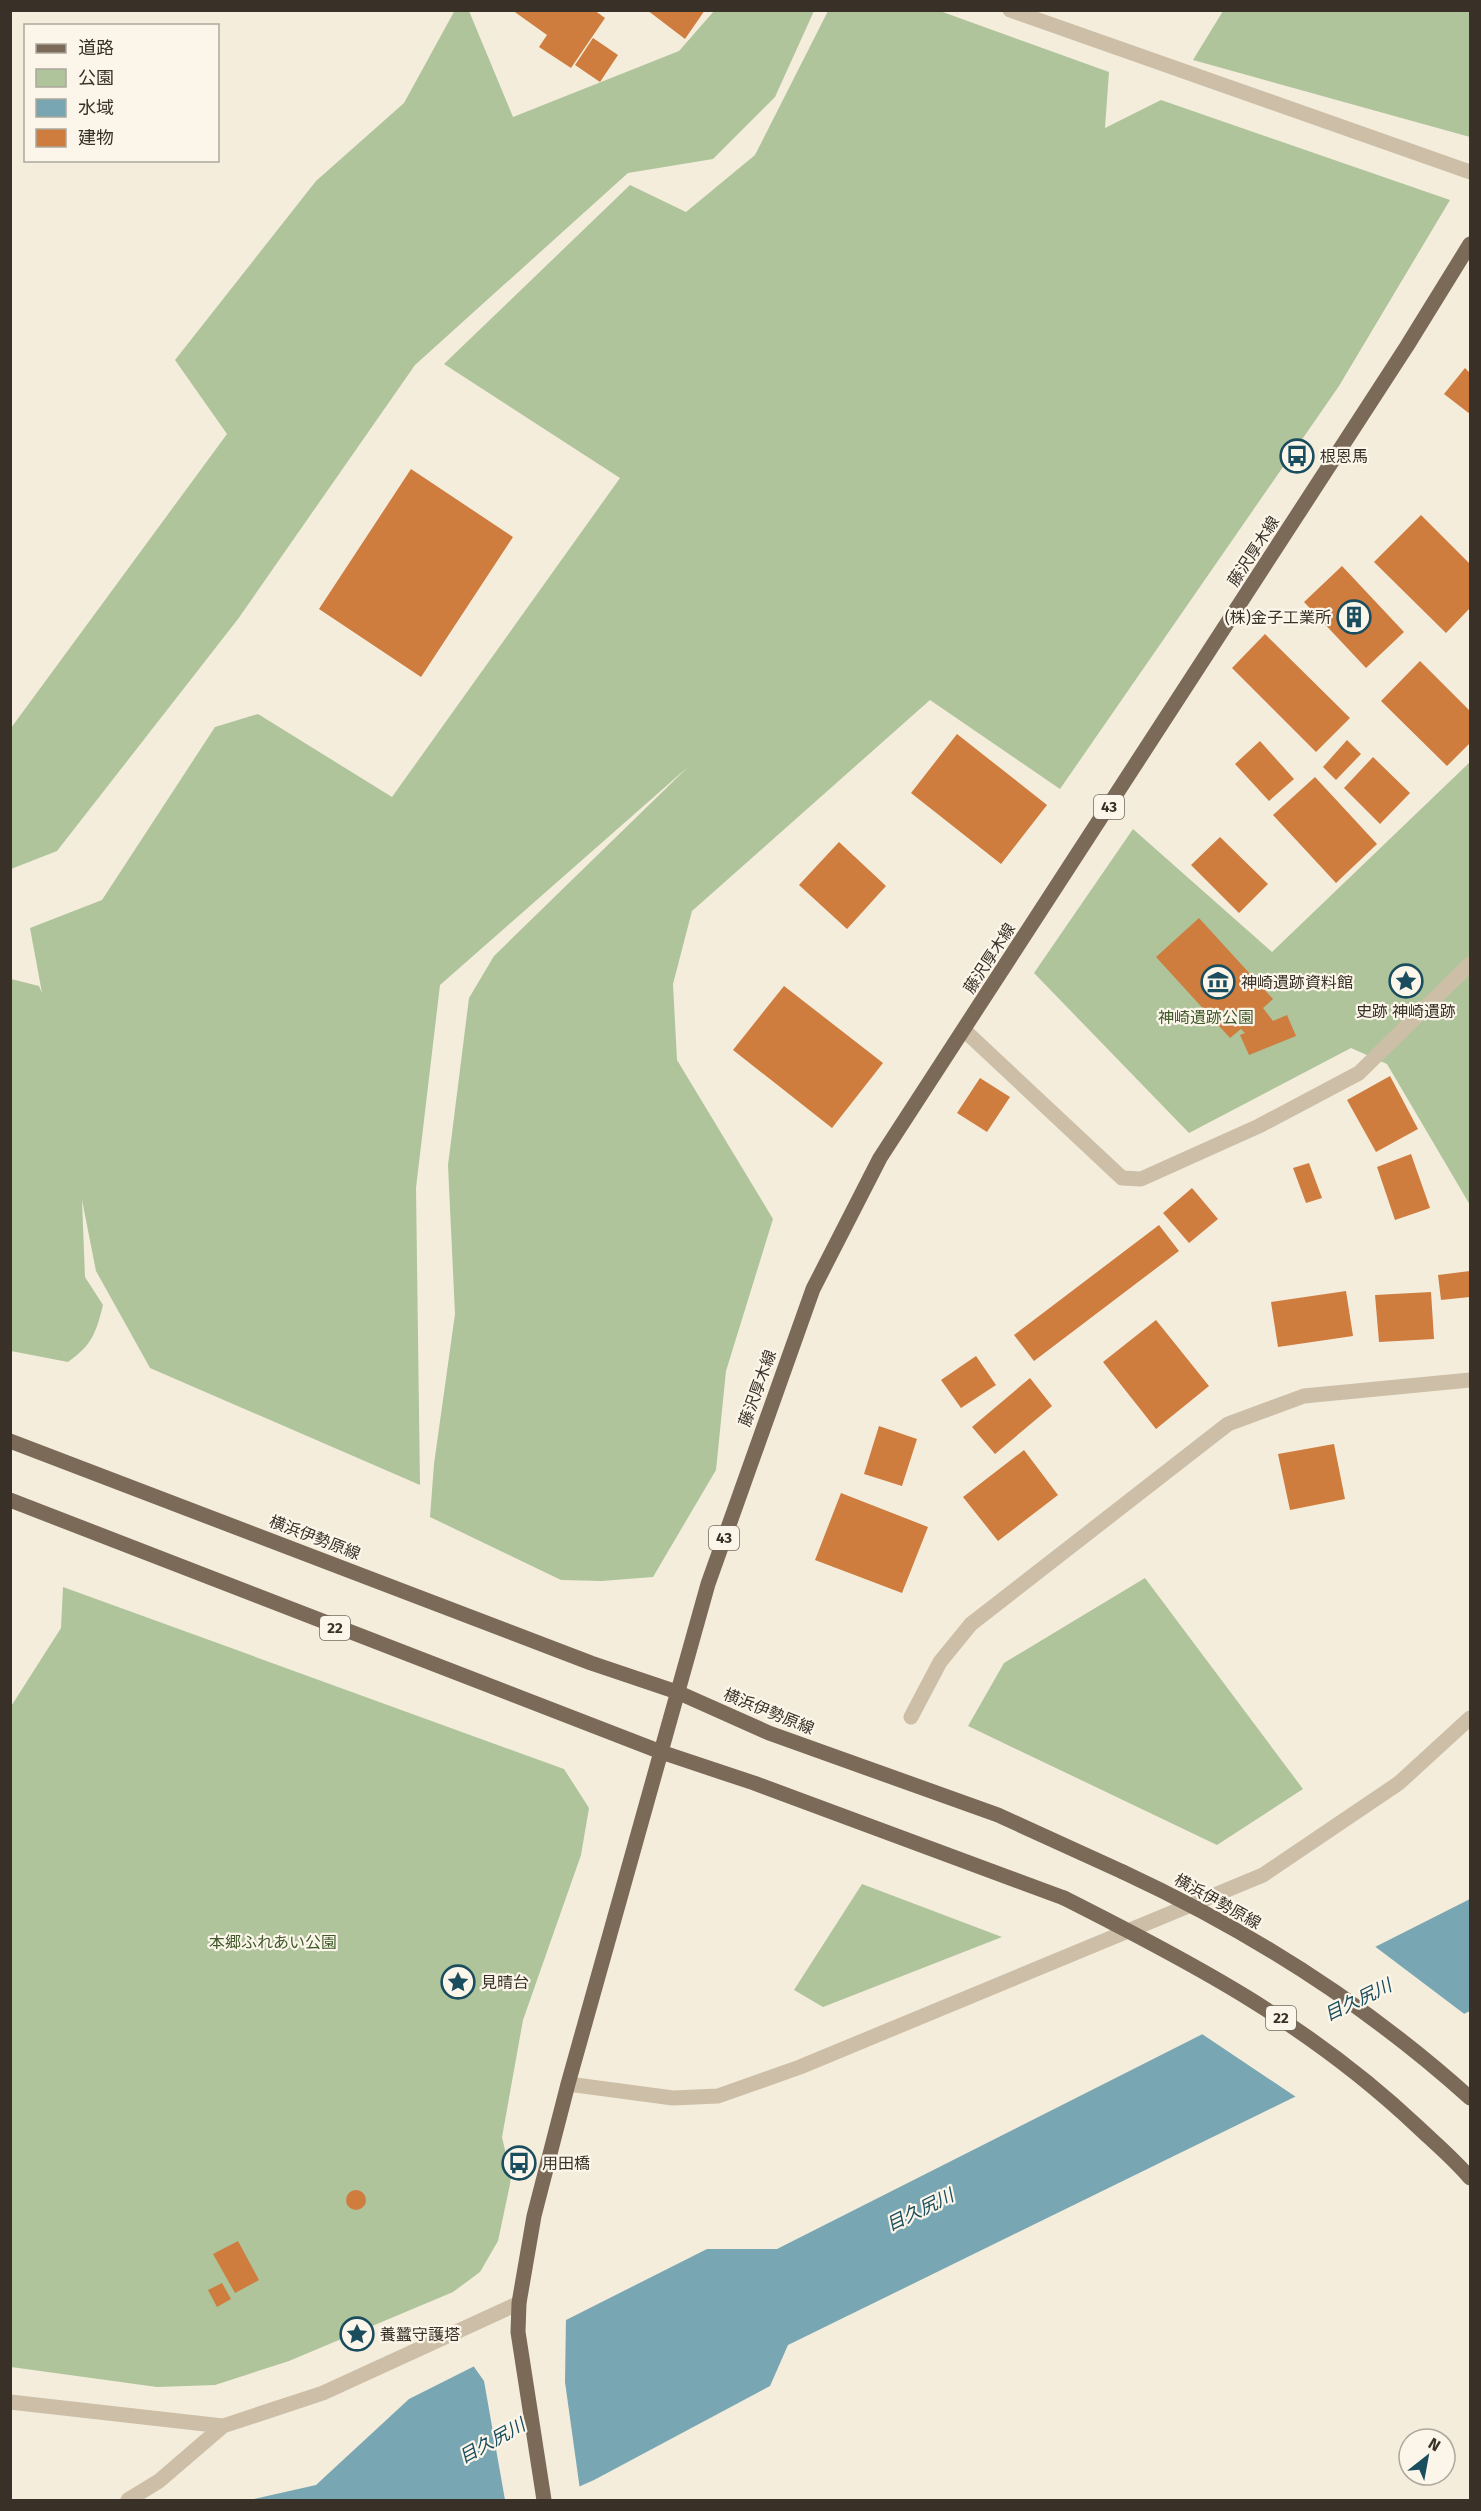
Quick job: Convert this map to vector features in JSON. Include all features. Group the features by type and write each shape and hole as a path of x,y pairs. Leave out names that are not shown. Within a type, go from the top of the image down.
{"main road":[{"name":"藤沢厚木線","path":"661,1752 711,1573 813,1289 880,1158 1388,376 1470,244"},
{"name":"横浜伊勢原線","path":"10,1441 591,1663 677,1692 769,1733 998,1815 1184,1900 1316,1980 1425,2057 1470,2098"},
{"name":"22","path":"10,1500 661,1752 754,1783 1064,1898 1181,1957 1267,2007 1379,2090 1470,2178"},
{"path":"544,2500 518,2332 519,2308 534,2216 568,2084 661,1752"}],"street":[{"path":"1010,10 1470,172"},
{"path":"964,1030 1122,1178 1142,1179 1259,1126 1359,1073 1470,964"},
{"path":"911,1718 940,1662 971,1624 1228,1424 1304,1396 1470,1380"},
{"path":"568,2084 673,2098 718,2096 800,2067 1263,1875 1399,1782 1470,1718"},
{"path":"128,2500 159,2481 223,2426 323,2392 519,2308"},
{"path":"10,2402 223,2426"}],"green space":[{"path":"455,10 469,11 513,117 679,51 714,11 814,11 775,97 713,159 628,173 415,365 238,619 57,851 11,869 11,728 227,434 175,360 316,181 404,103"},
{"path":"828,11 940,11 1109,72 1105,128 1161,100 1450,200 1339,386 1060,789 930,700 692,911 673,984 677,1060 773,1219 726,1371 716,1470 653,1577 602,1581 561,1580 430,1517 434,1464 455,1314 448,1165 469,998 494,956 689,766 440,985 416,1188 420,1485 150,1368 96,1271 82,1200 85,1277 103,1305 92,1338 83,1350 68,1362 11,1351 11,979 39,986 42,993 30,928 102,900 215,727 258,714 392,797 620,478 444,364 630,185 686,212 755,155"},
{"path":"1223,11 1470,11 1470,137 1193,60"},
{"name":"神崎遺跡公園","path":"1470,762 1470,1205 1387,1064 1351,1048 1189,1133 1034,973 1133,829 1272,952"},
{"path":"1145,1578 1303,1789 1217,1845 968,1726 1004,1663"},
{"name":"本郷ふれあい公園","path":"63,1587 564,1769 589,1808 581,1855 523,2020 502,2137 511,2176 510,2184 498,2241 480,2272 453,2292 289,2361 215,2385 157,2387 11,2367 10,1708 61,1628"},
{"path":"862,1884 1002,1937 823,2007 794,1990"}],"water":[{"name":"目久尻川","path":"1470,1899 1470,2011 788,2345 770,2386 594,2480 549,2500 249,2500 316,2485 409,2399 707,2249 777,2249"}],"pier":[{"path":"1373,1945 1467,2016 1299,2099 1199,2032"},
{"path":"566,2317 565,2382 580,2490 556,2500 505,2500 484,2381 472,2364"}],"building":[{"path":"512,10 594,10 605,18 571,68 539,47 547,35"},
{"path":"647,10 705,10 685,39"},
{"path":"593,38 618,55 600,82 575,65"},
{"path":"1465,368 1470,373 1470,414 1444,394"},
{"path":"411,469 513,537 421,677 319,609"},
{"path":"1421,515 1470,564 1470,608 1446,633 1374,562"},
{"name":"(株)金子工業所","path":"1342,566 1404,632 1366,668 1304,602"},
{"path":"1265,634 1350,718 1316,752 1232,668"},
{"path":"1420,661 1470,711 1470,743 1447,766 1381,701"},
{"path":"957,734 1047,805 1001,864 911,793"},
{"path":"1347,740 1361,754 1336,780 1323,767"},
{"path":"1260,741 1294,779 1269,801 1235,764"},
{"path":"1373,757 1410,793 1380,824 1344,788"},
{"path":"1315,777 1377,844 1336,883 1273,815"},
{"path":"1220,837 1268,884 1239,913 1191,865"},
{"path":"839,842 886,886 847,929 799,885"},
{"path":"1199,918 1273,999 1263,1008 1273,1021 1287,1015 1296,1036 1249,1055 1240,1035 1245,1033 1241,1029 1230,1038 1156,957"},
{"path":"784,986 883,1063 832,1128 733,1050"},
{"path":"1390,1076 1418,1129 1376,1152 1347,1100"},
{"path":"980,1078 1010,1097 987,1132 957,1113"},
{"path":"1411,1154 1430,1208 1395,1220 1377,1167"},
{"path":"1309,1163 1322,1198 1306,1203 1293,1168"},
{"path":"1192,1188 1218,1219 1189,1243 1163,1213"},
{"path":"1159,1225 1179,1251 1034,1361 1014,1335"},
{"path":"1470,1271 1470,1297 1441,1300 1438,1275"},
{"path":"1346,1291 1353,1336 1278,1347 1271,1302"},
{"path":"1431,1292 1434,1339 1379,1342 1375,1295"},
{"path":"1156,1320 1209,1386 1156,1429 1103,1362"},
{"path":"976,1356 996,1385 961,1408 941,1380"},
{"path":"1030,1378 1052,1406 995,1454 972,1427"},
{"path":"879,1426 917,1439 902,1486 864,1474"},
{"path":"1334,1444 1345,1499 1290,1510 1278,1454"},
{"path":"1024,1450 1058,1495 998,1541 963,1497"},
{"path":"841,1493 928,1527 902,1593 815,1560"},
{"path":"356,2190 363,2193 366,2200 363,2207 356,2210 349,2207 346,2200 349,2193"},
{"path":"238,2241 259,2280 235,2293 213,2254"},
{"path":"222,2283 231,2299 217,2307 208,2290"}],"place":[{"name":"根恩馬","path":"1297,456"},
{"name":"(株)金子工業所","path":"1354,617"},
{"name":"史跡 神崎遺跡","path":"1406,981"},
{"name":"神崎遺跡資料館","path":"1218,982"},
{"name":"見晴台","path":"458,1982"},
{"name":"用田橋","path":"519,2163"},
{"name":"養蠶守護塔","path":"357,2334"}]}
